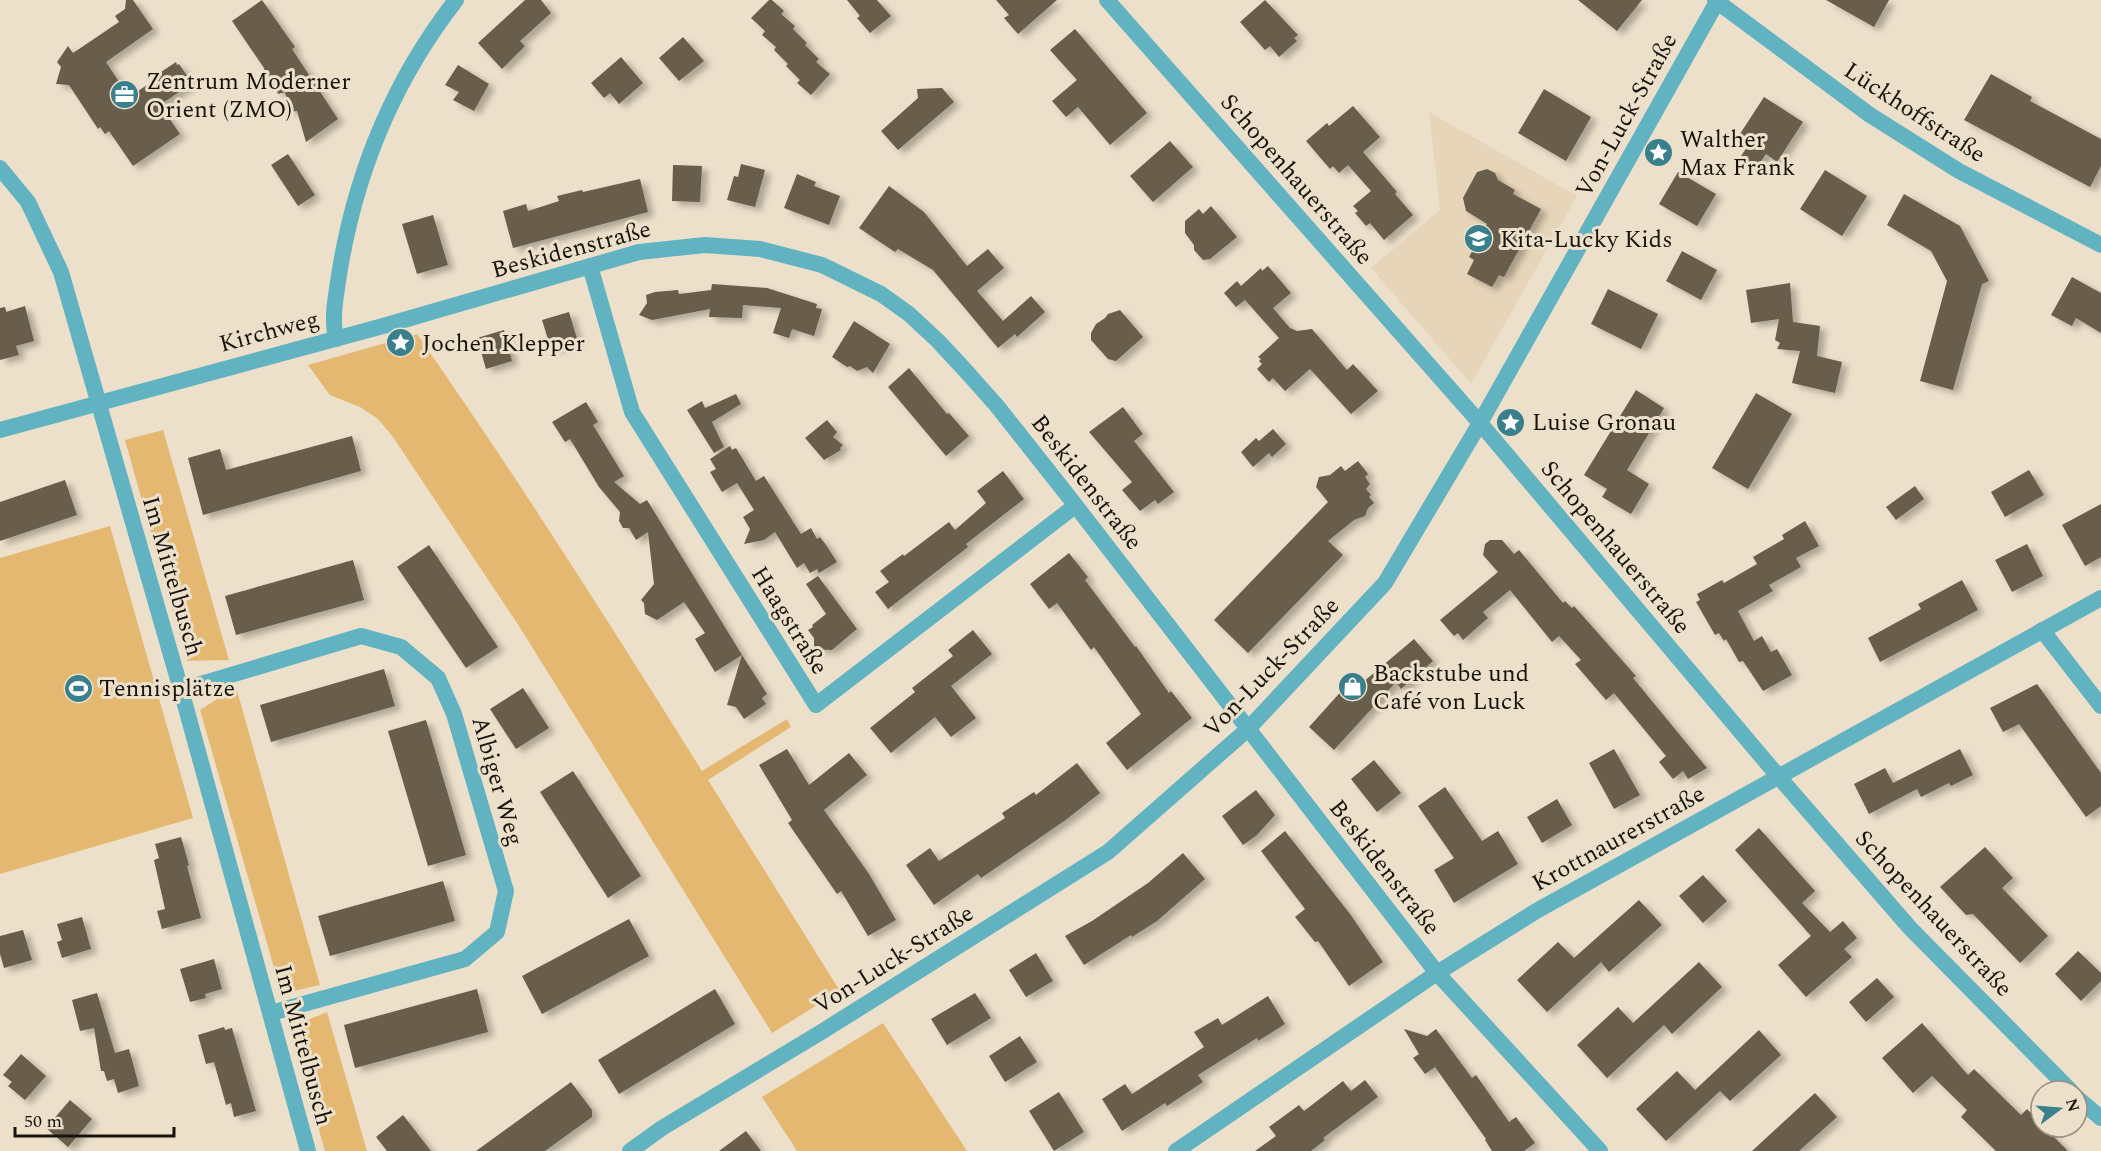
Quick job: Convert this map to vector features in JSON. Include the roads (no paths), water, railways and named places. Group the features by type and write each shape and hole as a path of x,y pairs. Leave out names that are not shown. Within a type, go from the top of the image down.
{"street":[{"name":"Kirchweg","path":"0,430 336,339 332,323 344,248 358,190 378,135 400,85 430,34 456,0"},
{"name":"Schopenhauerstraße","path":"1107,0 1480,423 1778,776 1910,928 2059,1079"},
{"name":"Von-Luck-Straße","path":"630,1151 662,1128 830,1027 1108,852 1248,729 1385,583 1480,423 1716,0"},
{"name":"Lückhoffstraße","path":"1716,0 1870,115 1959,171 2101,245"},
{"name":"Im Mittelbusch","path":"0,168 28,202 61,272 181,690 308,1151"},
{"name":"Beskidenstraße","path":"336,339 639,252 705,245 760,249 822,265 881,294 909,314 997,406 1437,973 1600,1151"},
{"name":"Haagstraße","path":"590,266 632,412 816,705 1075,506"},
{"name":"Krottnaurerstraße","path":"1176,1151 1437,973 1538,910 2101,598"},
{"path":"2042,630 2101,706"},
{"name":"Albiger Weg","path":"181,690 361,636 401,647 438,678 454,714 506,891 497,932 465,959 271,1013"},
{"path":"2089,1108 2101,1118"}],"place":[{"name":"Zentrum Moderner Orient (ZMO)","path":"125,95"},
{"name":"Walther Max Frank","path":"1659,153"},
{"name":"Kita-Lucky Kids","path":"1479,239"},
{"name":"Jochen Klepper","path":"401,343"},
{"name":"Luise Gronau","path":"1511,422"},
{"name":"Backstube und Café von Luck","path":"1352,687"},
{"name":"Tennisplätze","path":"78,688"}]}
